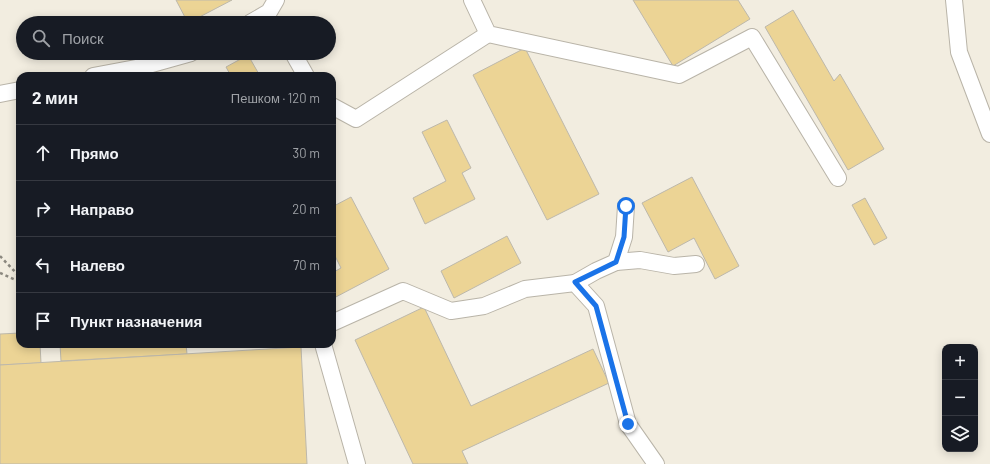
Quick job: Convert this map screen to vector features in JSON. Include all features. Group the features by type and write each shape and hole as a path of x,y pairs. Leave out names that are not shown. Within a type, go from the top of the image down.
{"street":[{"path":"472,0 488,34"},
{"path":"954,0 959,52 990,134"},
{"path":"336,108 356,119 488,34 679,75 752,38 838,178"},
{"path":"132,72 141,67 166,60"},
{"path":"296,60 304,72"},
{"path":"0,94 16,91"},
{"path":"616,262 624,237 626,206"},
{"path":"336,321 403,291 451,311 484,306 525,289 575,282 616,262 640,260 674,266 696,264"},
{"path":"575,282 596,306 628,424 656,464"},
{"path":"324,348 357,464"}],"path":[{"path":"0,256 16,273"},
{"path":"0,273 16,280"}],"building":[{"path":"176,0 232,0 201,16 184,16"},
{"path":"633,0 738,0 750,19 673,66"},
{"path":"793,10 834,81 840,74 884,149 848,170 765,27"},
{"path":"525,48 599,194 547,220 473,75"},
{"path":"239,60 251,60 258,72 229,72 226,67"},
{"path":"447,120 471,168 462,173 475,199 425,224 413,198 446,181 422,132"},
{"path":"692,177 739,266 715,279 694,238 668,252 642,203"},
{"path":"351,197 389,269 336,297 336,271 341,268 336,258 336,205"},
{"path":"865,198 887,238 874,245 852,205"},
{"path":"507,236 521,263 454,298 441,271"},
{"path":"424,307 471,406 593,349 609,383 462,451 468,464 413,464 355,340"},
{"path":"16,333 16,348 40,348 41,363 0,365 0,334"},
{"path":"60,348 186,348 187,354 61,361"},
{"path":"301,348 307,464 0,464 0,365"}],"route":[{"path":"626,206 624,237 616,262 575,282 596,306 628,424"}]}
